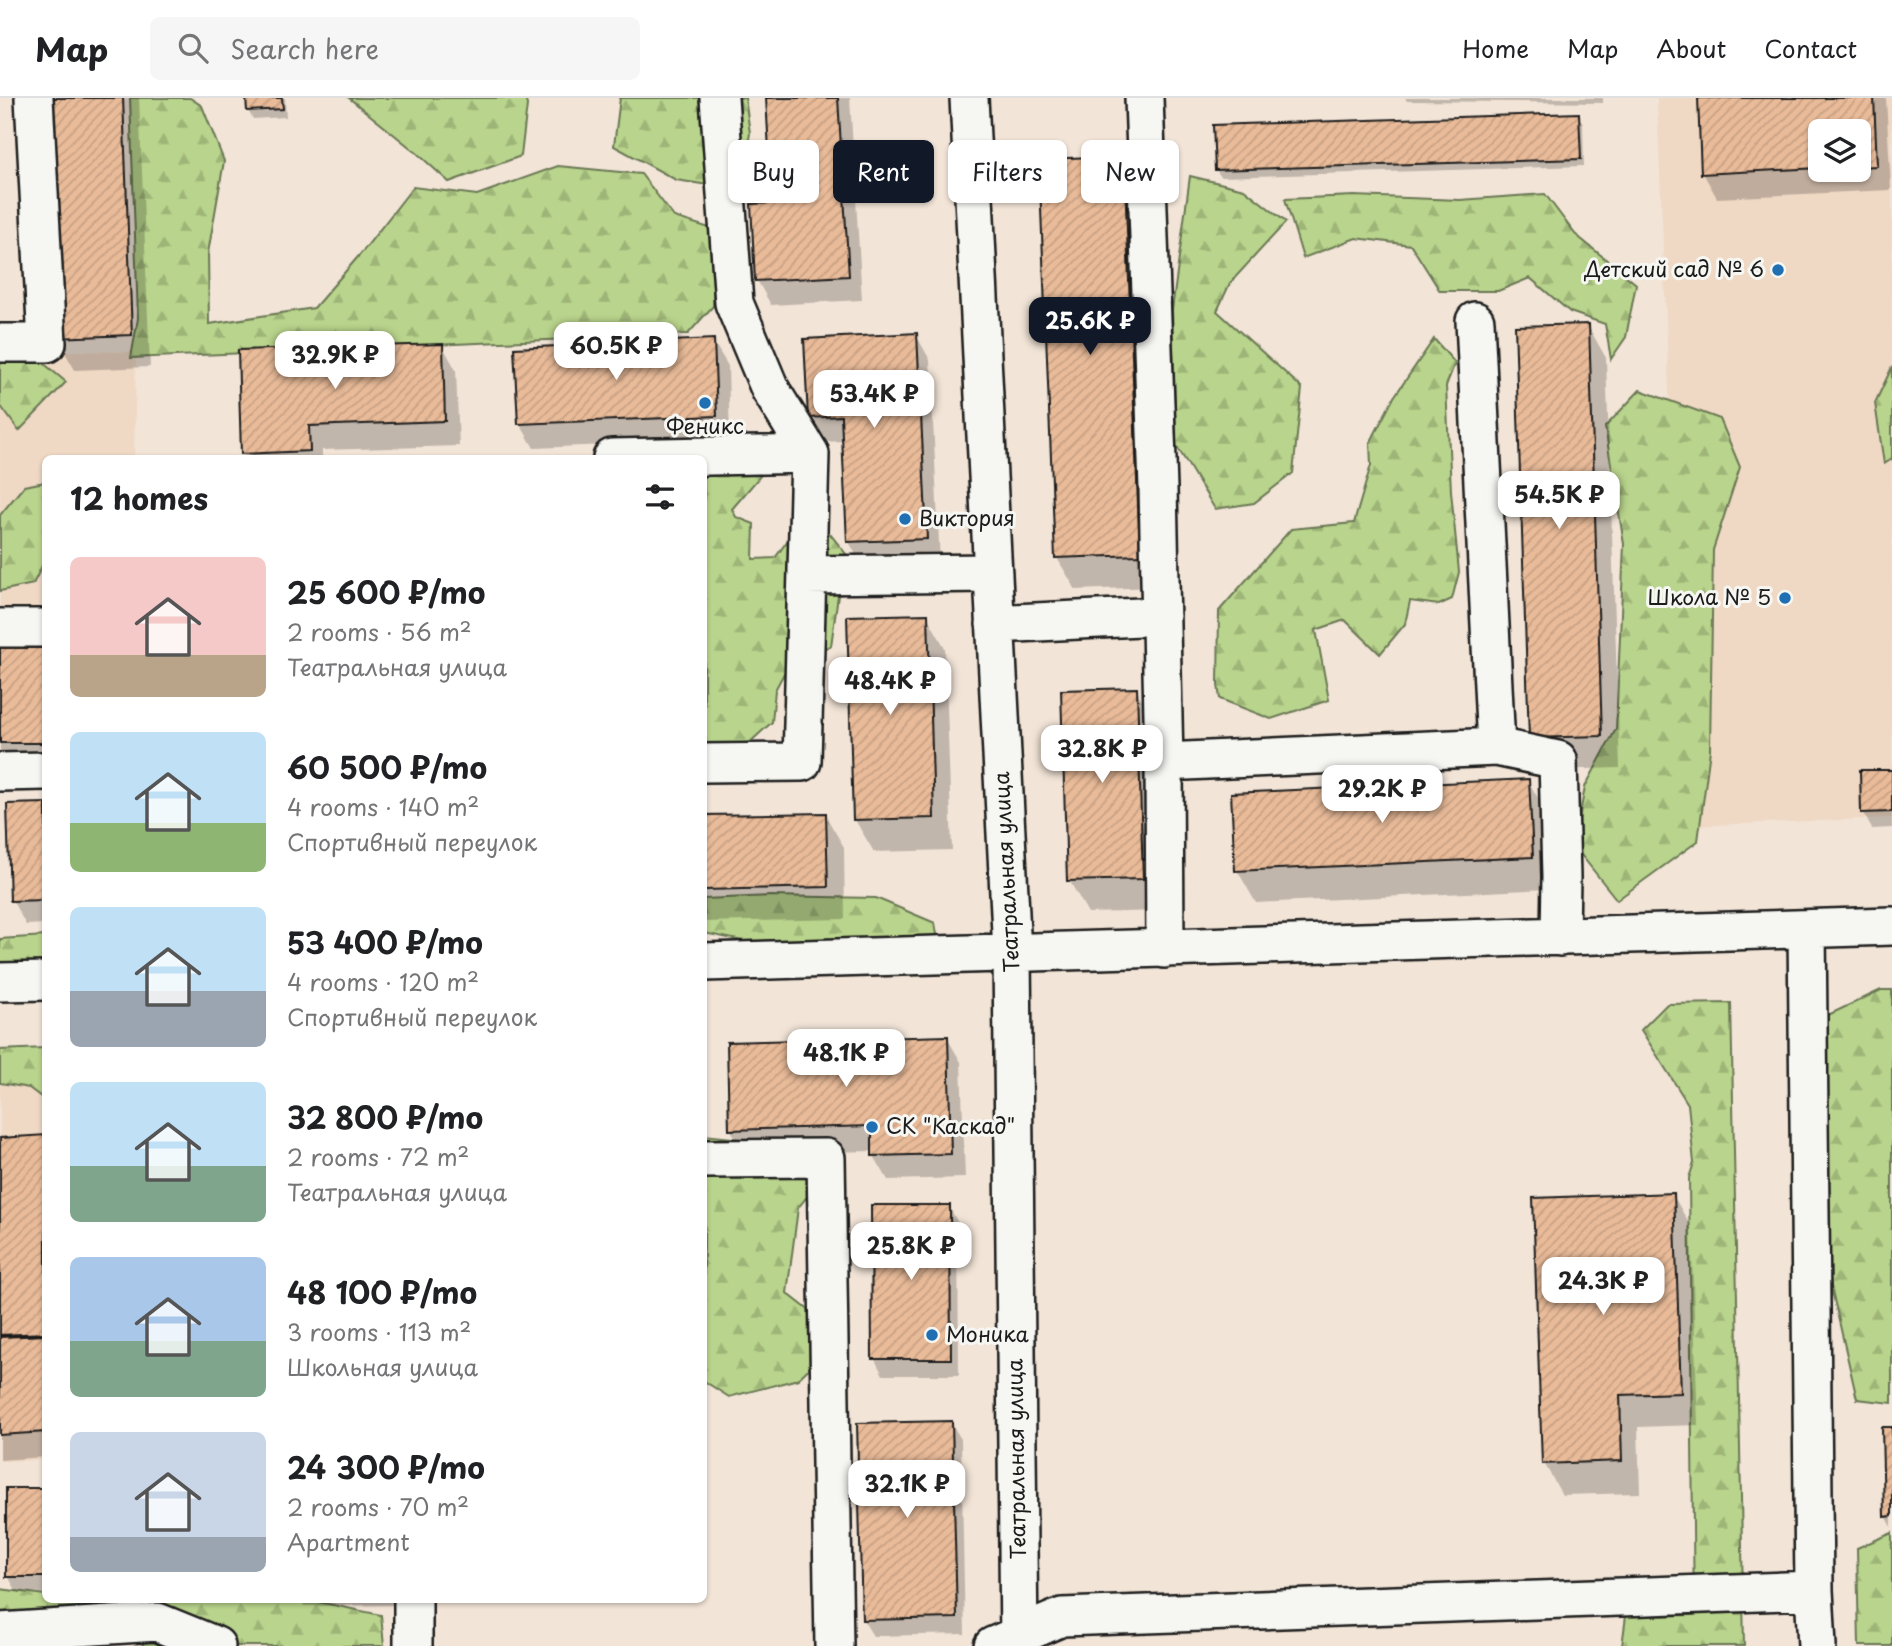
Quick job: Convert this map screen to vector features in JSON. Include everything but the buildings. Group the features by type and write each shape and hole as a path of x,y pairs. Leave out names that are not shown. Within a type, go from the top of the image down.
{"street":[{"path":"0,343 47,343 34,98"},
{"path":"707,763 802,762 810,454 770,389 734,303 719,98"},
{"name":"Театральная улица","path":"970,98 1012,953 1010,1642"},
{"path":"1144,98 1158,488 1165,949"},
{"path":"1475,321 1496,747"},
{"path":"707,456 810,454"},
{"path":"807,575 993,573"},
{"path":"995,624 1161,616"},
{"path":"0,628 42,628"},
{"path":"1164,762 1496,747 1558,760 1560,937"},
{"path":"0,772 42,771"},
{"path":"707,962 1892,926"},
{"path":"1807,929 1814,1590 1817,1646"},
{"path":"0,982 42,981"},
{"path":"707,1159 826,1158 834,1646"},
{"path":"1010,1642 1062,1617 1814,1590"},
{"path":"412,1603 414,1646"},
{"path":"0,1633 157,1622 216,1646"}],"shaded area":[{"name":"Школа № 5","path":"1657,98 1892,98 1892,818 1687,826"},
{"path":"0,350 136,352 134,455 42,455 42,610 0,609"},
{"path":"42,1061 42,1460 0,1461 0,1062"}],"green space":[{"path":"130,98 190,98 202,106 224,161 208,253 209,324 314,308 413,187 477,195 558,166 641,174 674,217 716,230 713,306 688,334 131,358 138,318"},
{"path":"349,98 525,98 527,105 521,156 449,182"},
{"path":"620,98 745,98 749,140 728,140 728,188 676,180 614,146"},
{"path":"1190,176 1244,189 1286,222 1230,283 1217,311 1302,388 1293,473 1254,503 1215,509 1176,445 1172,310"},
{"path":"1545,194 1575,234 1636,284 1626,337 1611,359 1605,324 1570,312 1530,278 1498,291 1440,291 1411,245 1356,238 1303,258 1285,199 1354,196 1460,200"},
{"path":"0,332 11,336 66,382 19,431 0,405"},
{"path":"1434,339 1455,363 1446,386 1451,491 1459,572 1452,599 1439,605 1410,601 1405,624 1380,654 1345,620 1316,630 1329,700 1271,719 1220,699 1219,611 1291,529 1354,523 1371,465 1370,443 1394,397"},
{"path":"1892,367 1892,459 1884,464 1875,403"},
{"path":"1640,390 1720,419 1740,467 1713,550 1710,750 1698,841 1617,900 1574,846 1585,787 1616,729 1624,544 1605,427"},
{"path":"728,433 745,436 759,450 761,475 732,509 736,517 754,524 753,559 775,558 810,509 850,559 859,588 838,595 831,646 791,660 775,690 772,722 747,745 707,749 707,455"},
{"path":"42,483 42,566 33,584 0,591 0,515 24,486"},
{"path":"770,896 876,898 935,923 938,940 762,945 707,934 707,899"},
{"path":"42,936 42,964 0,965 0,939"},
{"path":"1881,990 1892,990 1892,1403 1857,1399 1824,1256 1826,1016"},
{"path":"1731,1003 1744,1646 1622,1646 1626,1616 1694,1615 1689,1178 1694,1163 1688,1104 1641,1030 1667,1004"},
{"path":"42,1048 42,1098 29,1088 0,1083 0,1050"},
{"path":"707,1135 844,1150 798,1208 787,1293 842,1336 798,1379 729,1397 707,1383"},
{"path":"1892,1533 1892,1646 1859,1646 1857,1548"},
{"path":"0,1589 42,1595 42,1603 88,1603 98,1612 0,1646"},
{"path":"161,1603 323,1603 381,1615 384,1646 142,1646"}],"place":[{"name":"Детский сад № 6","path":"1778,270"},
{"name":"Феникс","path":"705,403"},
{"name":"Виктория","path":"905,519"},
{"name":"Школа № 5","path":"1785,598"},
{"name":"СК \"Каскад\"","path":"872,1127"},
{"name":"Моника","path":"932,1335"}]}
